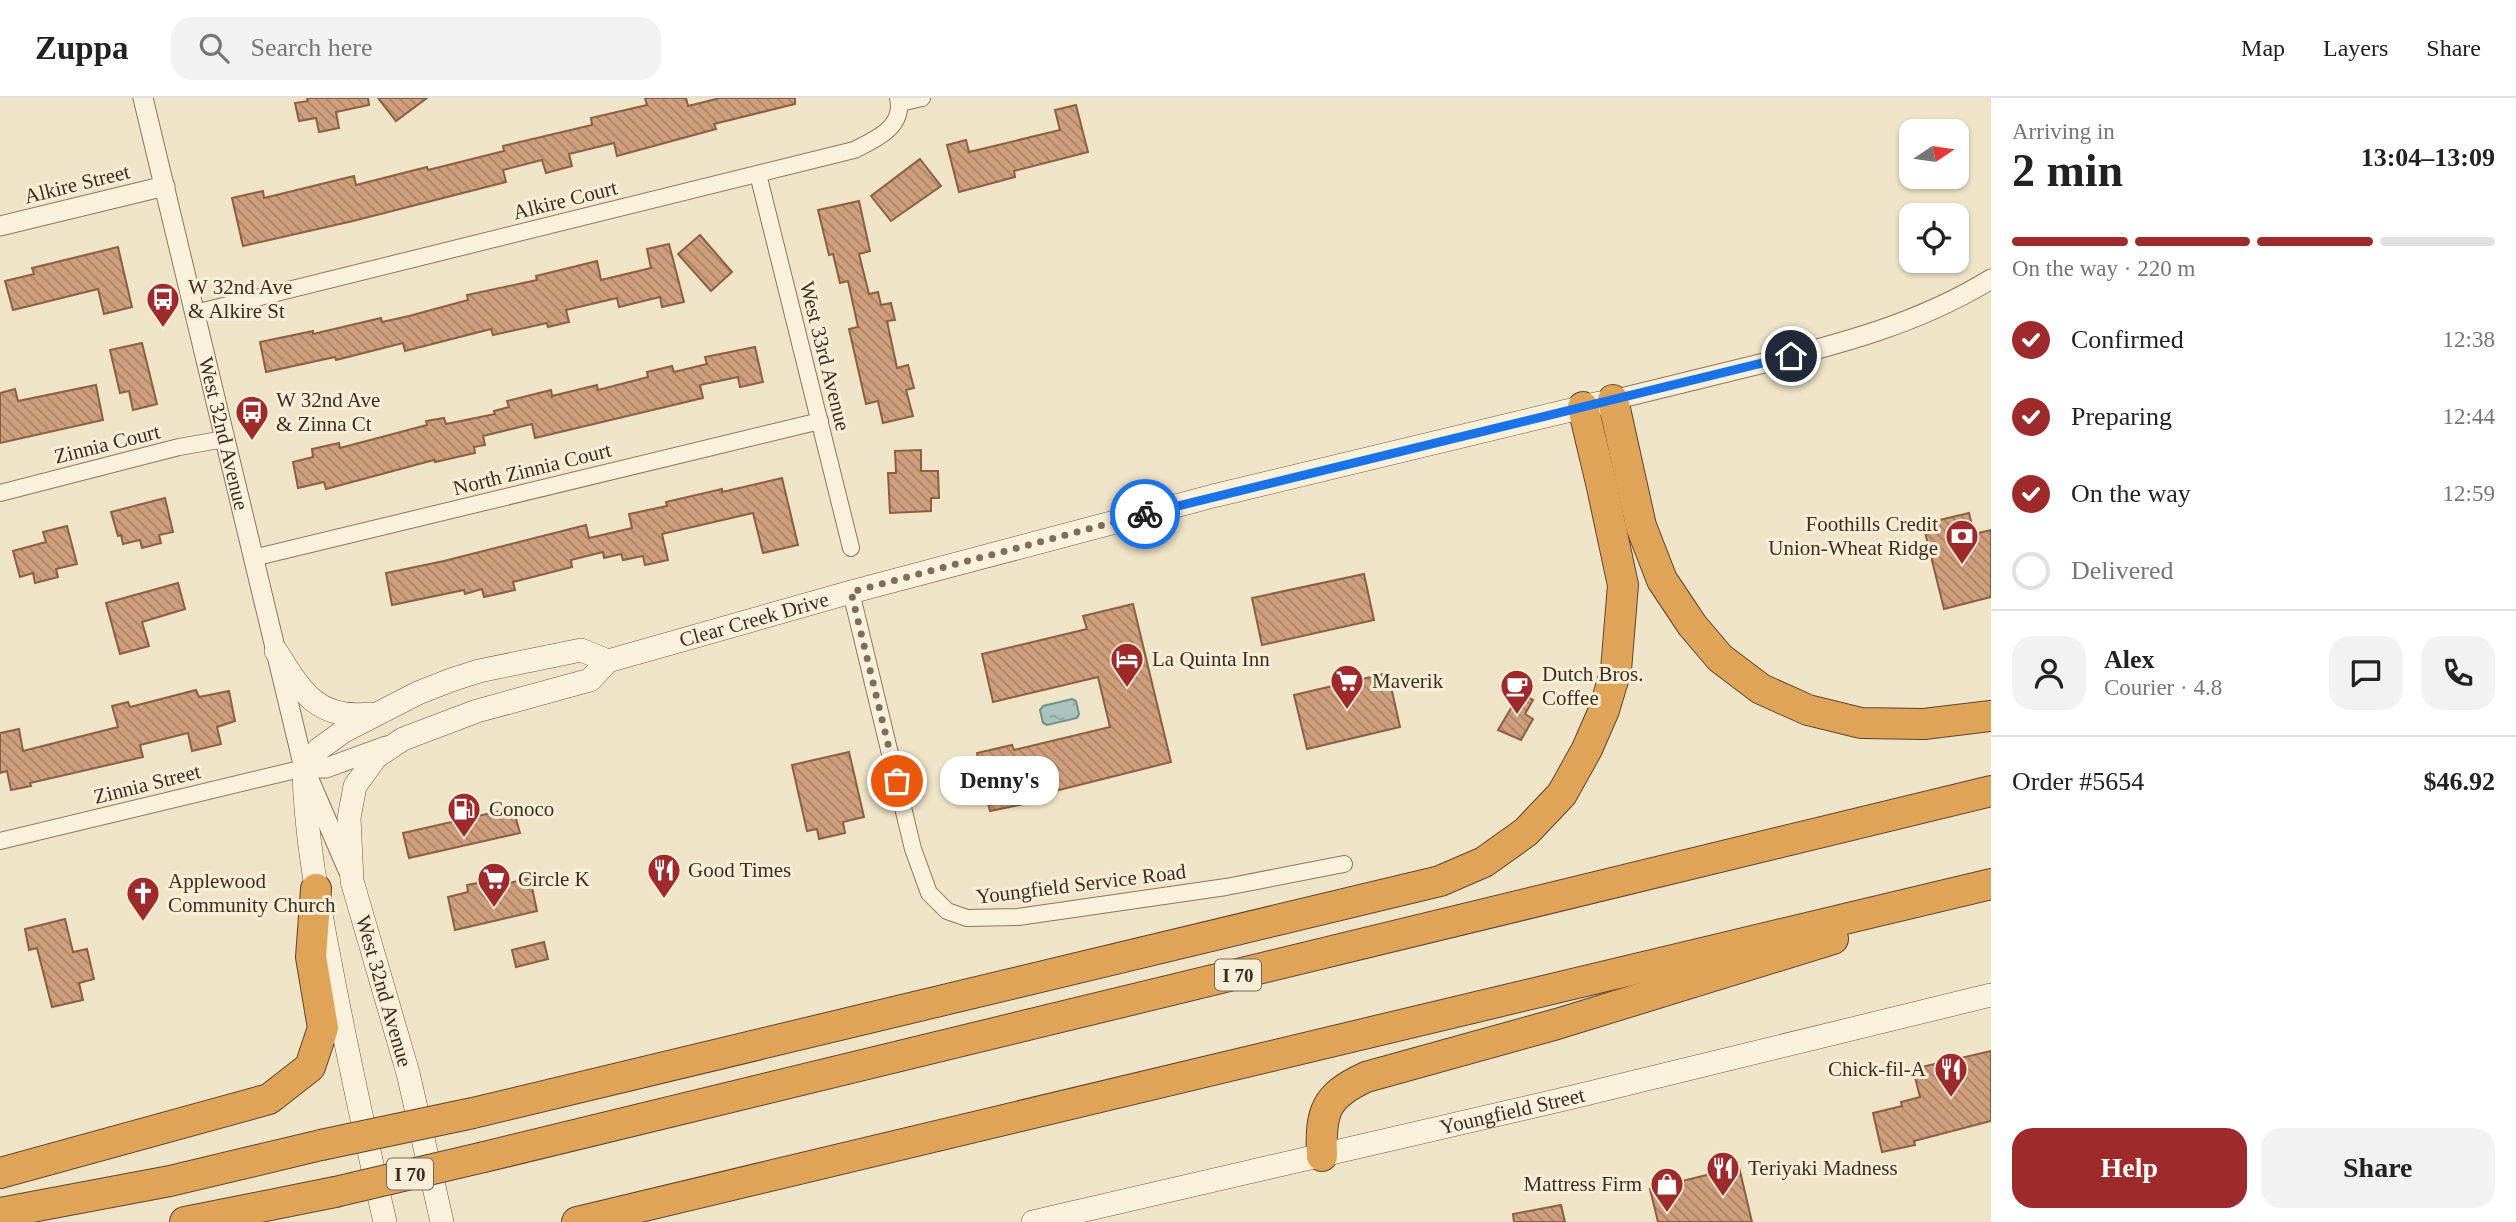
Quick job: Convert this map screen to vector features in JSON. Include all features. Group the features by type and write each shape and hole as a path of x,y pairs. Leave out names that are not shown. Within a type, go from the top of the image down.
{"highway":[{"path":"1614,400 1640,526 1662,579 1692,625 1720,658 1761,689 1808,710 1861,723 1924,724 1991,716"},
{"path":"0,1213 170,1181 321,1144 473,1113 1440,881 1484,862 1526,832 1562,794 1600,719 1616,670 1623,585 1583,407"},
{"name":"I 70","path":"185,1222 335,1192 484,1157 1991,792"},
{"path":"577,1222 1991,884"},
{"path":"0,1173 269,1098 310,1067 323,1028 311,957 316,889"},
{"path":"1322,1156 1322,1118 1330,1100 1340,1091 1366,1077 1557,1024 1991,890"}],"main road":[{"name":"Clear Creek Drive","path":"403,739 477,710 590,680 608,661 851,592 1213,496 1614,400"},
{"path":"304,768 331,739 442,683 504,666 581,650 608,661"},
{"path":"275,651 298,686 318,706 342,714 380,712"},
{"path":"352,881 349,818 355,786 376,757 403,739"},
{"name":"West 32nd Avenue","path":"304,768 306,821 316,889 354,1083 385,1222"},
{"name":"West 32nd Avenue","path":"352,881 408,1073 442,1222"},
{"name":"Youngfield Street","path":"1033,1222 1322,1156 1991,996"}],"street":[{"name":"West 32nd Avenue","path":"144,98 304,768 352,881"},
{"name":"Alkire Court","path":"195,313 854,150 889,131 897,119 899,101 922,98"},
{"name":"West 33rd Avenue","path":"758,174 850,548"},
{"name":"Alkire Street","path":"0,226 164,186"},
{"name":"Clear Creek Drive","path":"1614,400 1894,327 1970,292 1991,279"},
{"name":"North Zinnia Court","path":"253,558 820,421"},
{"name":"Zinnia Court","path":"0,493 179,447 225,439"},
{"name":"Youngfield Service Road","path":"851,592 913,849 929,892 947,911 967,918 1018,917 1226,887 1344,864"},
{"name":"Clear Creek Drive","path":"304,768 326,768 403,739"},
{"name":"Zinnia Street","path":"0,841 304,768"}],"water":[{"path":"1072,699 1076,701 1079,714 1077,718 1047,725 1043,723 1040,710 1043,706"}],"building":[{"path":"307,98 368,98 369,105 336,112 339,128 319,132 316,118 299,121 295,103 308,101"},
{"path":"378,98 427,98 396,121"},
{"path":"645,98 686,98 688,106 720,98 795,98 795,104 714,124 716,129 617,156 614,143 569,154 572,166 546,173 542,160 503,170 506,182 243,246 232,198 263,191 264,198 354,176 356,185 427,167 428,170 504,151 503,146 592,125 591,118 647,105"},
{"path":"1076,105 1088,152 1014,171 1015,177 959,192 947,145 966,140 969,152 1060,130 1055,110"},
{"path":"920,159 941,186 891,221 871,196"},
{"path":"859,201 870,251 859,254 869,294 878,292 881,305 891,303 895,320 887,321 897,368 908,365 914,388 906,390 913,416 883,423 878,401 866,404 849,329 858,327 848,281 840,283 833,254 829,255 818,210"},
{"path":"700,235 732,272 711,291 678,254"},
{"path":"669,244 684,302 662,307 660,297 619,307 617,298 566,310 569,322 548,327 547,323 493,335 491,329 405,351 403,343 336,360 335,357 266,372 260,342 313,331 313,334 381,318 382,322 409,316 468,300 467,295 537,280 536,276 597,261 601,280 651,268 647,249"},
{"path":"118,247 132,307 104,314 98,289 13,310 5,281 34,274 32,268"},
{"path":"142,343 157,404 133,410 129,391 120,393 110,350"},
{"path":"755,347 763,382 740,387 738,377 700,385 703,398 535,438 532,424 483,436 485,445 474,447 475,453 435,462 434,460 326,489 324,482 298,488 293,462 313,457 312,449 339,443 340,448 427,425 426,421 444,418 446,424 495,414 494,411 509,407 507,401 551,390 552,396 597,385 598,390 648,377 647,372 672,366 674,372 707,364 705,357"},
{"path":"96,385 103,420 0,443 0,393 15,389 18,401"},
{"path":"921,450 921,471 938,471 939,498 931,498 931,511 890,513 888,473 896,473 895,451"},
{"path":"782,478 798,545 763,553 753,513 662,534 668,560 645,565 643,556 623,560 621,554 604,558 603,552 571,560 572,567 513,582 515,590 484,597 482,589 465,594 464,590 392,605 386,573 586,525 589,538 632,528 629,514 667,506 666,502"},
{"path":"165,498 173,532 159,535 161,543 142,548 140,540 123,544 111,512"},
{"name":"Foothills Credit Union-Wheat Ridge","path":"1969,513 1974,534 1991,530 1991,597 1944,609 1923,524"},
{"path":"67,526 77,564 56,569 58,577 35,583 33,573 20,577 13,551 46,542 43,532"},
{"name":"Maverik","path":"1364,574 1374,620 1262,645 1252,598"},
{"path":"178,583 185,609 142,622 149,646 120,654 106,603"},
{"path":"1133,604 1171,762 1023,799 1024,804 990,811 986,793 958,800 953,781 981,774 977,753 1012,745 1014,750 1110,727 1098,677 993,702 982,654 1087,629 1083,616"},
{"name":"Maverik","path":"1388,673 1400,727 1307,749 1294,695"},
{"path":"196,690 199,697 229,691 235,721 217,727 221,744 192,751 188,733 140,745 143,757 30,783 31,786 11,790 7,771 0,773 0,733 19,729 23,751 118,727 112,706 128,702 130,707"},
{"name":"Dutch Bros. Coffee","path":"1520,693 1533,700 1525,714 1533,719 1521,740 1498,730"},
{"path":"849,752 864,817 843,822 845,833 819,839 817,829 807,831 792,765"},
{"path":"513,808 520,833 409,858 403,833"},
{"path":"530,878 537,911 455,930 448,897 468,892 467,885 483,882 485,889"},
{"path":"65,919 73,952 87,949 94,979 79,983 83,1000 52,1007 37,948 29,950 25,929"},
{"path":"544,942 548,959 516,967 512,950"},
{"name":"Chick-fil-A","path":"1991,1051 1991,1121 1914,1141 1915,1145 1882,1152 1873,1113 1902,1106 1901,1102 1920,1097 1913,1069"},
{"path":"1739,1167 1752,1222 1658,1222 1650,1189"},
{"path":"1561,1205 1565,1222 1514,1222 1513,1214"}],"way so far":[{"path":"897,781 851,592 1145,514"}],"place":[{"name":"W 32nd Ave & Alkire St","path":"163,329"},
{"name":"W 32nd Ave & Zinna Ct","path":"252,442"},
{"name":"Foothills Credit Union-Wheat Ridge","path":"1962,566"},
{"name":"La Quinta Inn","path":"1127,689"},
{"name":"Maverik","path":"1347,711"},
{"name":"Dutch Bros. Coffee","path":"1517,716"},
{"name":"Denny's","path":"897,781"},
{"name":"Conoco","path":"464,839"},
{"name":"Good Times","path":"664,900"},
{"name":"Circle K","path":"494,909"},
{"name":"Applewood Community Church","path":"143,923"},
{"name":"Chick-fil-A","path":"1951,1099"},
{"name":"Teriyaki Madness","path":"1723,1198"},
{"name":"Mattress Firm","path":"1667,1214"}],"route":[{"path":"1145,514 1791,356"}]}
